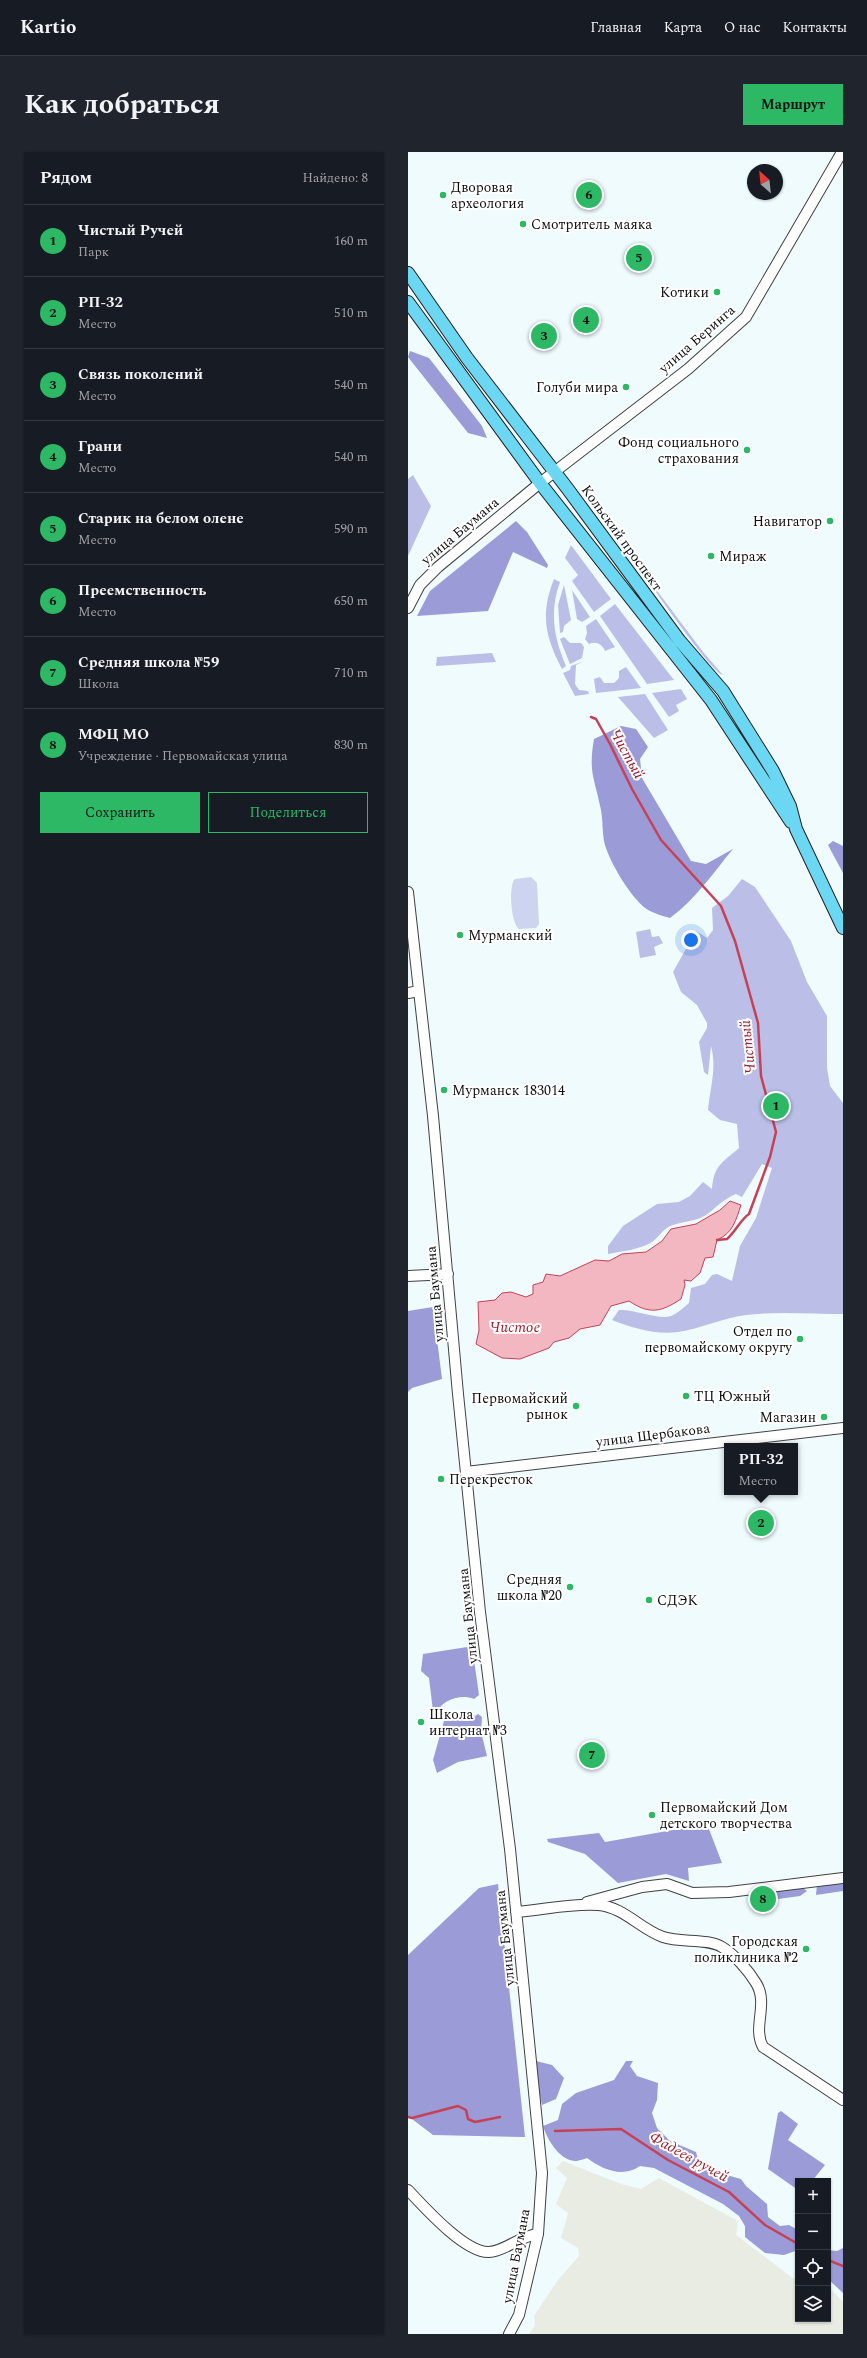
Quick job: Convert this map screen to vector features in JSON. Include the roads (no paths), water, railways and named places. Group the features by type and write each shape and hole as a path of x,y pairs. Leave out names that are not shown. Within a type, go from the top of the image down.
{"main road":[{"name":"Кольский проспект","path":"408,273 463,352 555,472 679,640 723,691 773,771 790,806 796,830"},
{"name":"Кольский проспект","path":"408,302 540,483 711,700 796,830 843,928"},
{"path":"762,777 770,779 773,771"}],"street":[{"name":"улица Беринга","path":"540,483 693,364 746,317 842,152"},
{"name":"улица Баумана","path":"408,608 420,585 438,567 540,483"},
{"name":"улица Баумана","path":"408,892 433,1116 481,1619 516,1912 542,2174 538,2234 519,2315 509,2334"},
{"path":"408,993 419,992"},
{"path":"408,1276 448,1274"},
{"name":"улица Щербакова","path":"466,1472 843,1428"},
{"path":"516,1912 578,1904 642,1887 667,1884 692,1893 729,1892 843,1878"},
{"path":"578,1904 600,1905 619,1911 662,1936 682,1942 706,1943 721,1946 732,1955 758,1988 762,2004 759,2040 763,2047 843,2100"},
{"path":"408,2190 430,2213 478,2250 490,2252 527,2235 538,2234"}],"water":[{"name":"Чистое","path":"730,1201 741,1205 733,1226 727,1234 717,1240 713,1257 705,1258 700,1273 691,1281 684,1280 685,1285 681,1299 667,1307 649,1310 629,1301 611,1306 600,1325 580,1329 569,1338 554,1342 549,1348 520,1359 502,1358 476,1344 479,1330 478,1302 495,1300 502,1293 511,1292 526,1297 533,1294 533,1285 543,1282 546,1274 560,1276 595,1260 609,1261 622,1254 646,1252 662,1241 671,1229 696,1224 720,1210"}],"waterway":[{"name":"Чистый","path":"591,717 596,719 632,789 661,840 721,906 735,941 758,1023 761,1076 776,1132 770,1157 749,1214 727,1239 717,1240"},
{"name":"Фадеев ручей","path":"408,2117 412,2118 458,2106 466,2110 468,2119 475,2122 500,2117"},
{"name":"Фадеев ручей","path":"555,2131 621,2129 668,2160 729,2192 765,2225 795,2242"},
{"name":"Фадеев ручей","path":"831,2261 843,2266"}],"place":[{"name":"Дворовая археология","path":"443,195"},
{"name":"Преемственность","path":"589,195"},
{"name":"Смотритель маяка","path":"523,224"},
{"name":"Старик на белом олене","path":"639,258"},
{"name":"Котики","path":"717,292"},
{"name":"Грани","path":"586,320"},
{"name":"Связь поколений","path":"544,336"},
{"name":"Голуби мира","path":"626,387"},
{"name":"Фонд социального страхования","path":"747,450"},
{"name":"Навигатор","path":"830,521"},
{"name":"Мираж","path":"711,556"},
{"name":"Мурманский","path":"460,935"},
{"name":"Мурманск 183014","path":"444,1090"},
{"name":"Чистый Ручей","path":"776,1106"},
{"name":"Отдел по первомайскому округу","path":"800,1339"},
{"name":"ТЦ Южный","path":"686,1396"},
{"name":"Первомайский рынок","path":"576,1406"},
{"name":"Магазин","path":"824,1417"},
{"name":"Перекресток","path":"441,1479"},
{"name":"РП-32","path":"761,1523"},
{"name":"Средняя школа №20","path":"570,1587"},
{"name":"СДЭК","path":"649,1600"},
{"name":"Школа интернат №3","path":"421,1722"},
{"name":"Средняя школа №59","path":"592,1755"},
{"name":"Первомайский Дом детского творчества","path":"652,1815"},
{"name":"МФЦ МО","path":"763,1899"},
{"name":"Городская поликлиника №2","path":"806,1949"}]}
